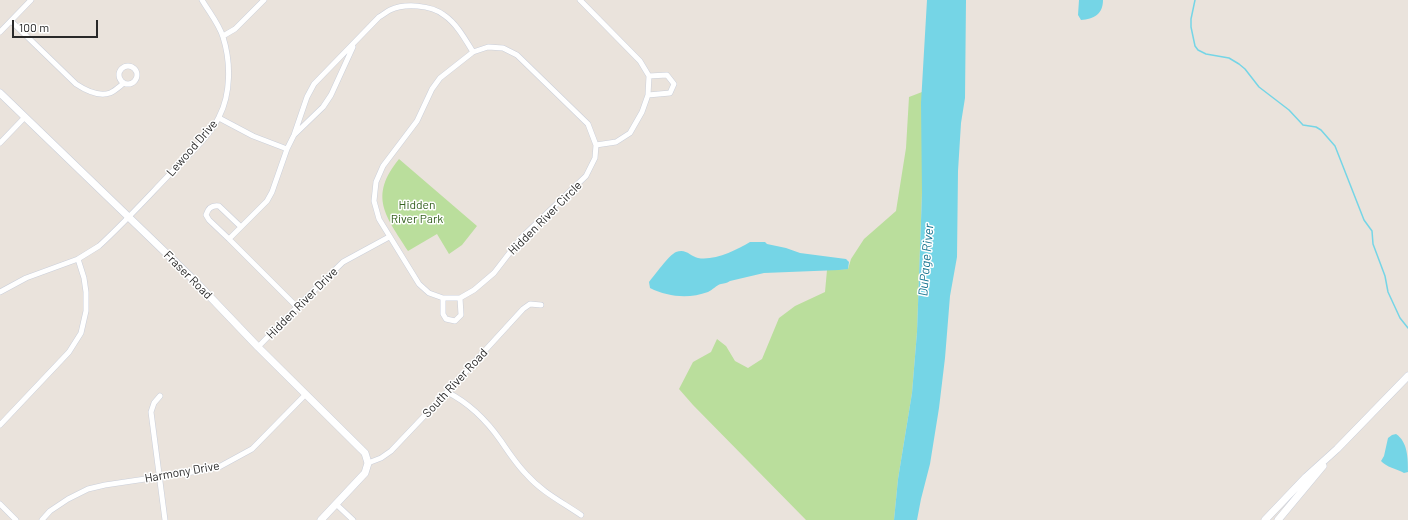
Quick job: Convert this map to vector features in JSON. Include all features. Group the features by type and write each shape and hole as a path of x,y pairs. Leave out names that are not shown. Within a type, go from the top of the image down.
{"street":[{"path":"0,32 31,0"},
{"name":"Lewood Drive","path":"0,292 26,278 78,259 99,246 203,139 219,118 228,85 228,69 223,36 202,0"},
{"path":"223,36 235,30 264,0"},
{"path":"443,298 443,314 446,319 455,321 460,315 460,298 443,298 429,293 419,284 389,237 379,218 374,201 376,182 379,174 383,166 418,121 432,89 440,78 473,52 488,47 504,48 517,55 588,124 596,145 616,142 630,133 642,112 648,95 649,76 640,61 580,0"},
{"path":"230,239 267,201 272,192 307,97 314,84 379,17 391,10 414,3 427,7 444,14 457,27 473,52"},
{"path":"11,21 76,84 86,90 97,93 110,93 124,83"},
{"path":"294,135 323,107 331,95 354,44"},
{"path":"648,95 670,93 674,84 667,75 649,76"},
{"name":"Fraser Road","path":"0,93 196,282 258,347 365,453 368,463"},
{"path":"0,143 25,117"},
{"path":"219,118 253,136 287,149"},
{"name":"Hidden River Circle","path":"460,298 474,290 490,277 521,238 586,176 595,158 596,145"},
{"path":"242,227 219,206 211,206 207,210 206,215 209,220 230,239 297,307"},
{"name":"Hidden River Drive","path":"258,347 343,262 389,237"},
{"path":"0,425 69,352 81,333 86,311 86,292 84,278 78,259"},
{"name":"South River Road","path":"368,463 381,458 391,451 523,309 530,304 541,305"},
{"path":"1265,520 1306,477 1337,449 1408,376"},
{"path":"447,392 459,398 489,425 514,461 534,483 546,493 581,514"},
{"name":"Harmony Drive","path":"42,520 50,511 68,498 88,489 219,467 252,449 306,394"},
{"path":"160,396 154,403 151,412 165,520"},
{"path":"1278,520 1337,449"},
{"path":"321,520 364,473 368,463"},
{"path":"0,504 16,520"},
{"path":"336,504 353,520"}],"green space":[{"path":"922,92 922,193 917,332 912,393 898,479 894,520 806,520 679,389 693,362 711,352 717,339 726,346 735,361 748,368 762,359 779,318 795,306 825,292 827,270 848,269 851,259 864,239 896,211 906,148 909,97"},
{"name":"Hidden River Park","path":"399,159 477,226 462,245 449,254 437,234 408,251 387,217 382,196 384,184"}],"water":[{"name":"DuPage River","path":"927,0 966,0 965,98 961,123 958,171 957,257 950,296 939,408 930,464 917,520 894,520 898,479 912,393 917,332 922,193 921,103"},
{"path":"1079,0 1103,0 1103,5 1097,15 1081,20 1078,15"},
{"path":"750,242 765,242 767,244 800,253 846,259 849,262 848,269 764,273 730,281 719,285 708,292 693,296 671,295 650,288 649,282 666,261 676,252 683,251 695,257 704,259 732,251"},
{"path":"1396,434 1403,441 1405,446 1408,472 1404,473 1381,461 1384,456 1388,438"}],"waterway":[{"path":"1195,0 1191,27 1195,46 1198,50 1206,54 1229,58 1239,64 1245,69 1259,87 1289,110 1303,125 1316,127 1321,130 1335,146 1364,220 1372,231 1373,244 1385,276 1388,292 1400,318 1408,328"}]}
